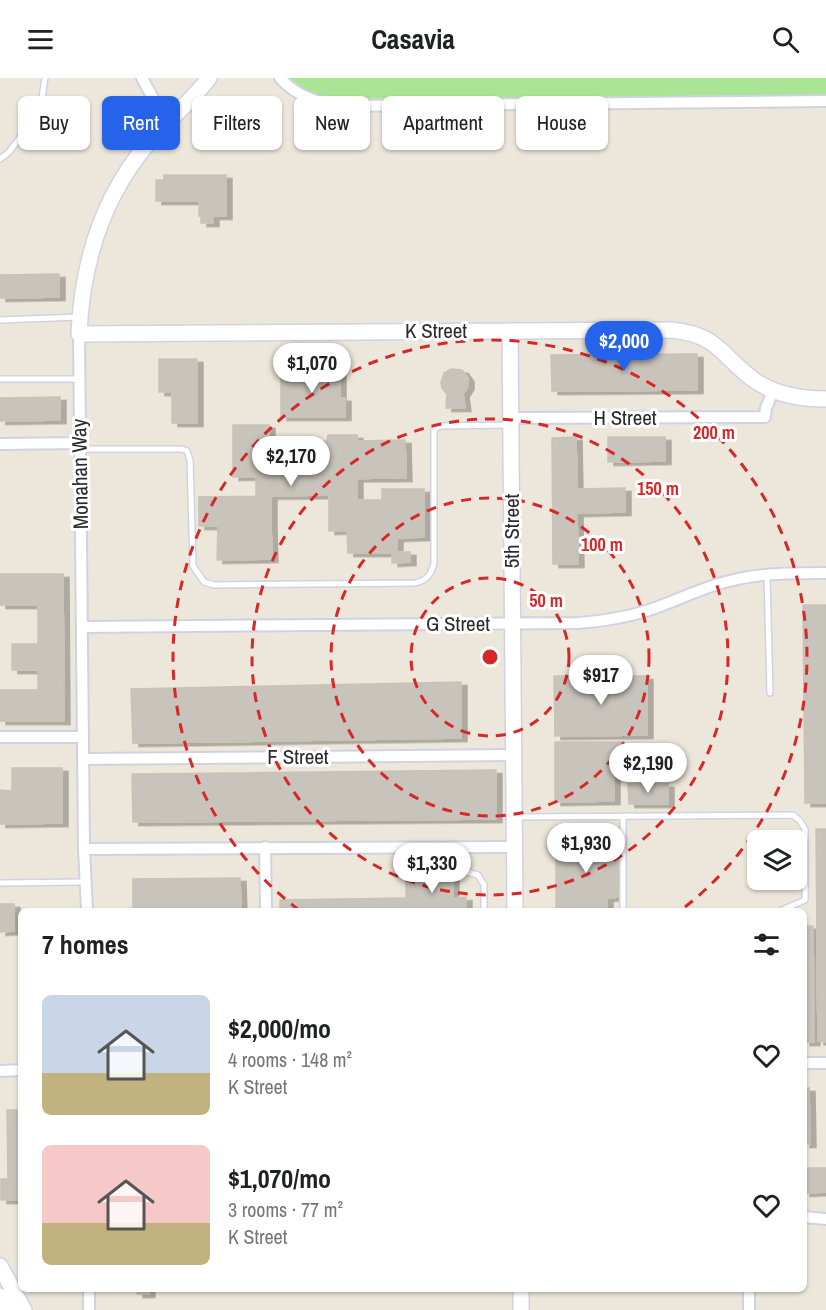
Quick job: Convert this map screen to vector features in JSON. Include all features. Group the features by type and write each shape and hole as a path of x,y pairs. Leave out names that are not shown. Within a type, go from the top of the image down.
{"street":[{"path":"142,78 152,96"},
{"name":"Monahan Way","path":"180,109 209,78"},
{"path":"280,78 304,97 317,102 343,106 826,102"},
{"name":"Monahan Way","path":"87,908 84,849 80,317 87,263 96,232 105,211 144,150"},
{"name":"K Street","path":"80,334 672,330 692,333 718,346 752,378 773,391"},
{"name":"5th Street","path":"510,331 515,908"},
{"path":"773,391 801,398 826,399"},
{"name":"H Street","path":"511,421 765,417 773,391"},
{"path":"0,444 80,446"},
{"name":"G Street","path":"82,627 578,623 615,619 656,608 722,583 767,574 826,573"},
{"path":"0,737 83,737"},
{"name":"F Street","path":"83,759 513,755"},
{"path":"265,847 266,908"},
{"path":"84,849 514,847"},
{"path":"807,1063 826,1063"},
{"path":"0,1071 18,1070"},
{"path":"807,1217 826,1219"},
{"path":"0,1266 24,1310"},
{"path":"89,1292 89,1310"},
{"path":"521,1292 521,1310"},
{"path":"749,1292 749,1310"},
{"path":"0,1296 8,1310"}],"lane":[{"path":"0,159 9,152 40,111 45,78"},
{"path":"0,320 80,317"},
{"path":"0,379 80,379"},
{"path":"80,446 187,451 190,460 193,566 204,582 214,585 415,583 425,580 431,573 434,563 434,429 441,426 511,421"},
{"path":"767,574 770,693"},
{"path":"514,817 793,815 805,828 805,900 787,908"},
{"path":"623,816 623,908"},
{"path":"424,847 423,866 430,869 451,868 478,874 484,885 484,908"},
{"path":"0,883 86,882"}],"green space":[{"path":"288,78 826,78 826,96 516,96 516,98 504,98 504,96 382,96 382,99 370,99 370,96 314,95"}],"building":[{"path":"164,175 226,175 226,216 213,216 213,223 201,223 199,201 156,201 156,180 164,180"},
{"path":"59,274 59,297 0,298 0,275"},
{"path":"697,354 697,390 552,391 551,355"},
{"path":"159,359 197,359 197,423 172,423 172,392 159,392"},
{"path":"451,369 462,370 468,378 468,386 463,394 465,408 446,408 447,394 441,382 444,373"},
{"path":"281,370 340,370 340,398 345,398 345,417 281,417"},
{"path":"60,397 60,420 0,421 0,398"},
{"path":"233,425 269,425 269,445 279,445 279,476 233,477"},
{"path":"328,435 357,435 357,441 405,440 406,478 279,479 279,442 327,441"},
{"path":"576,437 577,489 625,488 625,512 577,513 578,564 553,564 552,438"},
{"path":"608,437 665,437 665,461 608,462"},
{"path":"256,476 279,476 279,479 329,479 328,495 256,496"},
{"path":"329,479 357,479 357,530 329,531"},
{"path":"382,489 424,489 424,537 397,538 397,552 410,552 410,562 392,563 392,553 348,553 347,530 357,530 357,500 382,500"},
{"path":"271,496 271,525 199,526 199,497"},
{"path":"218,525 271,525 272,559 217,560"},
{"path":"0,574 63,574 64,721 0,721 0,690 38,690 38,670 12,670 12,644 38,644 38,605 0,605"},
{"path":"803,605 826,605 826,803 805,803"},
{"path":"554,676 647,676 647,735 555,736"},
{"path":"461,682 461,738 133,743 131,689"},
{"path":"555,742 623,742 623,770 614,771 614,801 555,802"},
{"path":"12,768 62,768 62,823 0,824 0,790 12,791"},
{"path":"496,770 496,819 133,822 132,774"},
{"path":"628,784 668,784 668,804 629,804"},
{"path":"816,829 826,829 826,1042 818,1041"},
{"path":"556,839 618,839 619,897 607,898 607,908 556,908"},
{"path":"406,875 453,875 453,898 466,897 466,908 406,908"},
{"path":"240,878 241,908 133,908 133,879"},
{"path":"406,898 406,908 280,908 280,900"},
{"path":"0,904 14,904 14,931 0,932"},
{"path":"807,926 813,926 814,1042 807,1042"},
{"path":"807,1088 809,1088 810,1144 807,1144"},
{"path":"7,1110 18,1110 18,1200 1,1200 1,1179 8,1179"},
{"path":"807,1168 826,1168 826,1192 807,1193"},
{"path":"137,1292 149,1292 149,1294 137,1294"}]}
